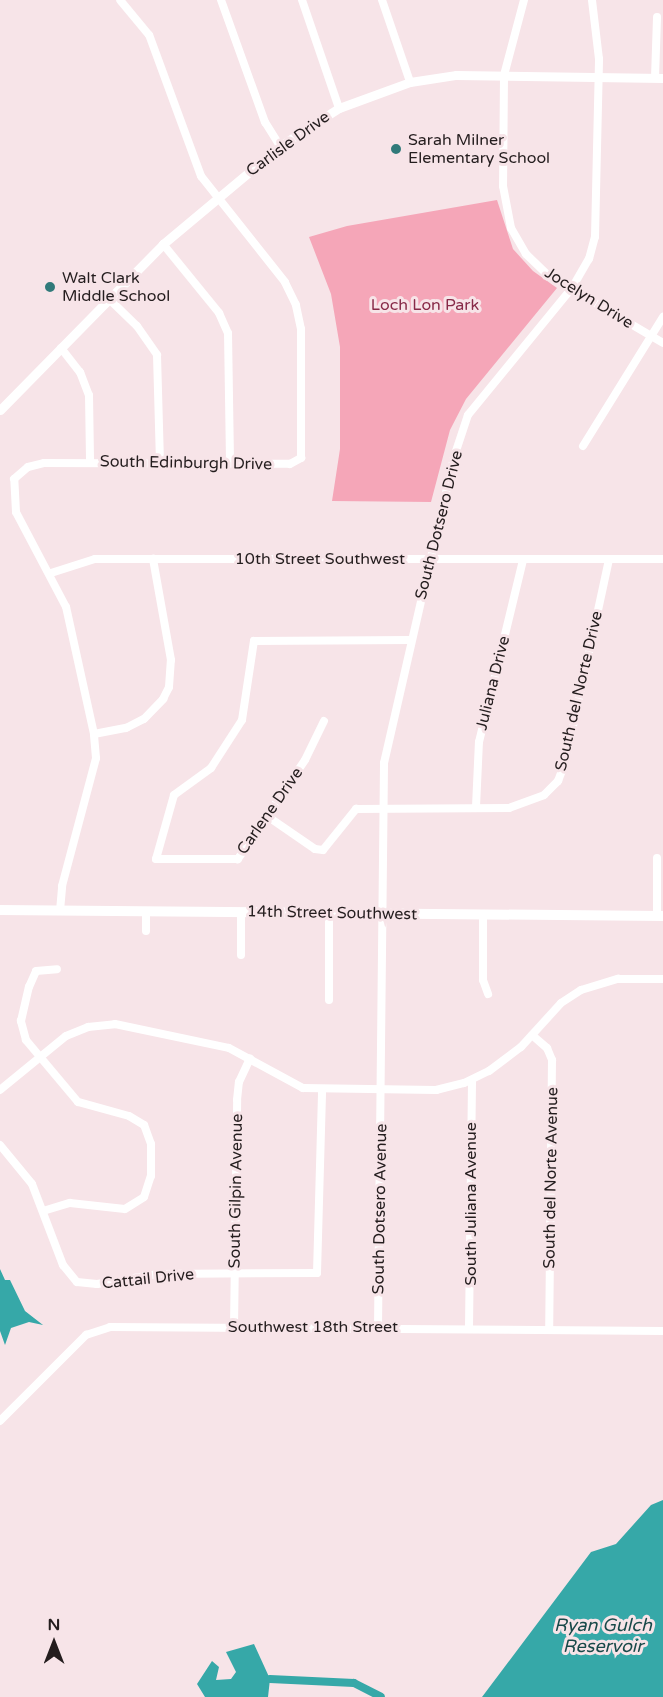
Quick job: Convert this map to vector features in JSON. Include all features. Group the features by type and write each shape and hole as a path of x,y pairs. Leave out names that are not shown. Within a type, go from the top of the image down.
{"main road":[{"name":"14th Street Southwest","path":"0,910 660,916"}],"street":[{"name":"South Edinburgh Drive","path":"60,911 62,886 96,758 94,734 66,607 51,573 16,512 14,479 33,465 90,462 290,464 300,460 300,329 288,287 216,197 196,166 149,35 121,0"},
{"path":"220,0 265,122 280,146"},
{"path":"302,0 339,108"},
{"path":"382,0 410,82"},
{"name":"Jocelyn Drive","path":"524,0 504,75 503,186 508,218 526,255 549,276 663,343"},
{"name":"South Dotsero Drive","path":"382,1090 384,764 430,559 468,415 572,288 588,259 598,216 599,78 592,0"},
{"path":"657,17 659,78"},
{"name":"Carlisle Drive","path":"0,410 163,244 216,197 280,146 339,108 410,82 456,75 659,78"},
{"path":"163,244 219,313 228,333 230,462"},
{"path":"108,298 137,326 157,356 160,462"},
{"path":"583,446 663,317"},
{"path":"61,348 80,372 89,395 90,462"},
{"name":"10th Street Southwest","path":"51,573 95,559 663,559"},
{"path":"94,734 126,728 144,719 155,710 169,687 171,660 153,559"},
{"name":"Juliana Drive","path":"476,807 478,742 524,560"},
{"name":"South del Norte Drive","path":"267,816 315,849 323,850 354,810 385,806 476,807 529,804 558,781 568,752 609,560"},
{"name":"Carlene Drive","path":"324,721 305,760 236,860 155,857 174,795 211,768 243,720 251,678 253,643 411,640"},
{"path":"657,858 660,916"},
{"path":"146,911 146,931"},
{"path":"241,912 242,955"},
{"path":"329,913 329,1000"},
{"path":"483,914 483,980 488,994"},
{"path":"43,1211 70,1203 120,1209 137,1204 150,1184 151,1144 141,1122 78,1102 39,1058 23,1032 22,1010 36,971 57,969"},
{"path":"0,1090 72,1032 114,1024 223,1046 250,1058 297,1086 322,1090 436,1090 472,1080 505,1060 561,1003 580,990 618,979 663,979"},
{"name":"South del Norte Avenue","path":"532,1035 549,1052 552,1066 549,1329"},
{"name":"South Gilpin Avenue","path":"234,1327 238,1094 250,1058"},
{"name":"South Juliana Avenue","path":"470,1328 472,1080"},
{"path":"235,1273 310,1274 320,1270 322,1090"},
{"name":"South Dotsero Avenue","path":"378,1328 382,1090"},
{"name":"Cattail Drive","path":"0,1145 29,1180 63,1265 76,1282 97,1284 158,1274 235,1273"},
{"name":"Southwest 18th Street","path":"0,1421 86,1335 97,1329 234,1327 663,1331"}],"green space":[{"name":"Loch Lon Park","path":"497,200 513,249 533,271 557,288 466,399 450,430 431,502 332,501 340,449 340,347 331,294 309,237 347,226"}],"water":[{"path":"0,1269 5,1280 10,1280 25,1311 43,1325 29,1322 11,1328 5,1345 0,1331"},
{"name":"Ryan Gulch Reservoir","path":"663,1500 663,1697 482,1697 591,1552 616,1544 651,1505"},
{"path":"254,1644 270,1679 268,1697 205,1697 197,1684 212,1661 219,1667 216,1680 231,1679 236,1672 226,1652"}],"waterway":[{"path":"270,1679 354,1683 381,1697"}],"place":[{"name":"Sarah Milner Elementary School","path":"396,149"},
{"name":"Walt Clark Middle School","path":"50,287"}]}
